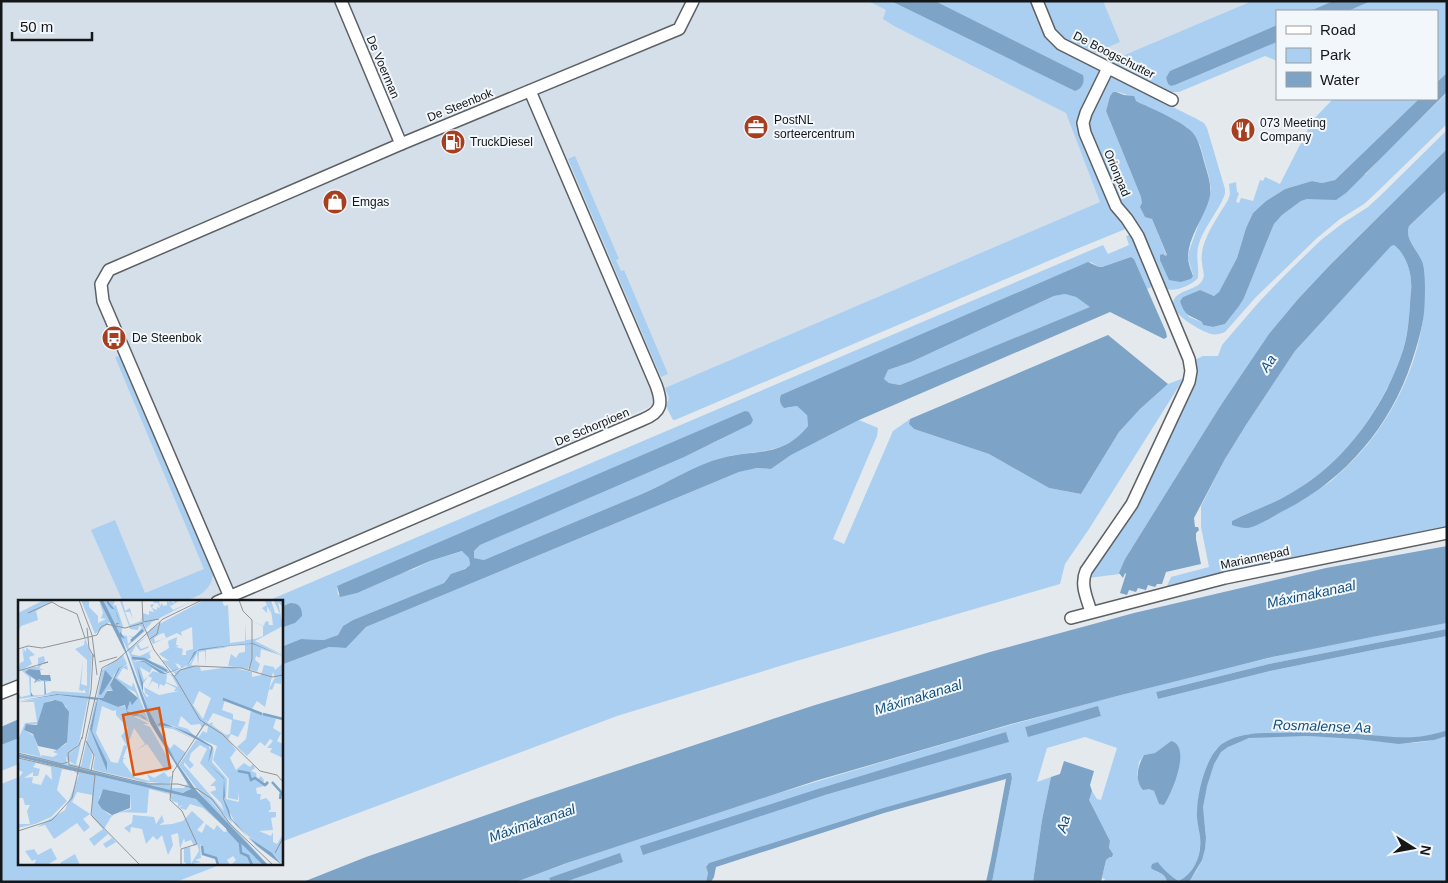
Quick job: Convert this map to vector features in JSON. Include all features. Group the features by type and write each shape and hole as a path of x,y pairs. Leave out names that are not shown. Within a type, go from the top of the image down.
{"street":[{"name":"De Voerman","path":"341,1 401,144"},
{"name":"De Steenbok","path":"230,596 103,301 101,284 109,270 401,144 679,29 693,1"},
{"name":"De Boogschutter","path":"1037,1 1050,33 1061,44 1172,100"},
{"name":"Orionpad","path":"1091,612 1083,585 1083,578 1132,504 1189,382 1191,371 1189,360 1138,236 1116,206 1085,134 1083,123 1086,113 1108,68"},
{"name":"De Schorpioen","path":"221,600 642,420 651,416 658,408 661,397 530,91"},
{"name":"Mariannepad","path":"1071,618 1225,578 1447,533"},
{"path":"1,693 18,686"}],"shaded area":[{"path":"1,1 1252,1 1108,62 1100,202 224,600 18,600 18,693 1,701"}],"green space":[{"path":"868,1 891,1 1075,91 1078,90 1083,75 935,1 1030,1 1041,29 1050,43 1098,70 1099,74 1082,112 1128,228 673,420 666,406 669,397 665,388 1100,202 1066,113 894,26 883,19 886,10"},
{"path":"1044,1 1103,1 1120,42 1095,53 1064,38 1055,29"},
{"path":"1252,1 1333,1 1312,10 1276,10 1276,25 1171,71 1166,78 1168,84 1171,86 1175,85 1276,42 1276,61 1265,56 1179,92 1169,92 1108,62"},
{"path":"1371,1 1447,1 1447,73 1438,81 1438,10 1350,10"},
{"path":"1109,78 1114,78 1195,118 1204,123 1207,128 1225,194 1200,240 1197,251 1198,278 1184,287 1170,290 1159,284 1124,210 1087,124","holes":["1115,92 1132,96 1136,101 1187,127 1200,145 1211,190 1189,251 1188,258 1193,275 1191,279 1181,282 1165,256 1167,256 1152,219 1147,217 1141,197 1106,111 1110,96"]},
{"path":"1447,93 1447,124 1364,204 1340,219 1317,238 1256,297 1225,332 1211,334 1195,326 1178,313 1173,304 1174,299 1181,293 1195,287 1203,279 1203,247 1228,200 1230,194 1229,184 1236,182 1237,192 1239,193 1236,202 1239,203 1241,198 1253,201 1260,180 1263,181 1265,177 1280,184 1312,121 1332,100 1418,100 1335,180 1322,183 1312,181 1285,189 1266,201 1253,213 1246,228 1237,258 1219,292 1215,296 1200,290 1183,297 1180,301 1189,317 1202,322 1203,325 1213,327 1225,324 1244,298 1274,224 1282,215 1301,201 1366,174"},
{"path":"1447,130 1447,149 1299,298 1219,408 1125,559 1120,574 1088,578 1136,507 1194,360 1203,356 1218,356 1222,345 1283,277 1321,240 1368,207"},
{"path":"575,156 619,259 616,260 621,271 624,270 668,374 661,377 568,159"},
{"path":"1447,190 1447,529 1167,586 1171,577 1209,567 1201,527 1201,506 1225,459 1295,351 1391,245 1394,245 1404,257 1410,272 1409,319 1400,360 1378,404 1359,433 1323,471 1294,492 1232,521 1232,524 1327,484 1360,453 1375,435 1400,393 1410,370 1422,325 1424,268 1410,241 1409,226"},
{"path":"1130,235 1134,238 1154,286 1147,289 1134,259 1131,257 1102,267 1091,262 786,408 797,406 807,414 808,426 798,436 778,448 718,459 642,494 484,560 474,558 474,551 480,545 724,438 337,586 338,595 414,569 430,561 463,551 469,558 470,565 451,576 444,583 353,620 343,626 338,635 324,640 301,639 282,647 282,628 295,623 290,603 282,607 282,600 270,600 1103,245 1108,254 1129,245 1126,236"},
{"path":"1065,294 1076,297 1091,307 900,385 889,383 884,379 888,370 911,362 1054,296"},
{"path":"119,356 213,575 209,586 202,593 192,598 185,600 122,600 91,530 115,520 145,593 204,569 115,357"},
{"path":"1184,378 1065,564 1060,584 617,716 282,842 282,665 329,647 346,648 366,627 739,472 757,468 771,469 791,455 859,420 878,428 877,436 833,539 844,544 893,431 910,419 909,424 914,429 989,454 1049,488 1081,494 1119,432 1140,409 1168,384"},
{"path":"1447,623 1447,629 1269,664 1156,692 1158,699 1270,671 1447,636 1447,730 1432,736 1399,738 1357,734 1248,734 1216,749 1197,808 1200,851 1191,871 1179,881 1158,862 1152,868 1163,875 1167,882 1104,882 1105,879 1102,878 1106,860 1110,857 1111,853 1109,848 1110,841 1088,800 1092,791 1097,799 1101,800 1117,748 1085,737 1047,748 1037,782 1051,777 1042,820 1033,882 992,882 1012,778 1011,773 883,808 709,863 706,867 708,873 706,882 565,882 623,862 549,878 551,882 516,882 718,812 1008,726 1136,691 1265,659 1333,644","holes":["1098,707 1101,716 1028,736 1025,727","1006,733 1008,742 825,795 821,788","1171,741 1159,804 1154,791 1149,789 1137,775 1139,762 1144,755 1155,753"]},
{"path":"1308,736 1414,743 1447,736 1447,882 1189,882 1195,874 1204,852 1206,837 1203,809 1204,795 1211,769 1218,755 1239,741 1250,738"},
{"path":"18,738 18,764 1,771 1,745"},
{"path":"18,777 18,866 217,866 176,882 1,882 1,784"}],"water":[{"path":"891,1 935,1 1083,75 1082,85 1075,91"},
{"path":"1333,1 1371,1 1350,10 1312,10"},
{"path":"1276,25 1276,42 1171,86 1166,78 1170,71"},
{"path":"1447,73 1447,92 1346,193 1336,200 1307,199 1301,201 1282,215 1274,224 1244,298 1225,324 1213,327 1203,325 1202,322 1186,313 1180,301 1183,297 1200,290 1214,296 1219,292 1237,258 1246,228 1253,213 1266,201 1285,189 1312,181 1322,183 1335,180 1418,100 1438,100 1438,81"},
{"path":"1113,92 1134,96 1136,101 1182,124 1193,133 1197,140 1209,179 1210,193 1208,203 1190,243 1188,262 1193,276 1191,279 1181,282 1169,280 1160,260 1160,255 1167,255 1152,219 1145,217 1140,207 1142,203 1141,197 1106,111"},
{"name":"Aa","path":"1447,149 1447,190 1409,226 1408,231 1410,241 1421,259 1424,269 1425,295 1421,331 1403,385 1377,430 1362,450 1344,468 1325,485 1304,499 1254,526 1245,528 1232,525 1232,521 1286,496 1322,472 1358,434 1387,389 1395,372 1406,338 1411,287 1410,272 1404,257 1394,245 1391,246 1295,351 1225,459 1194,518 1195,527 1198,527 1199,530 1196,533 1196,539 1201,564 1166,572 1162,584 1157,584 1155,587 1148,585 1146,590 1138,588 1136,592 1129,590 1127,595 1120,593 1126,574 1123,578 1119,573 1125,559 1219,408 1269,334 1330,265"},
{"path":"1131,257 1134,259 1167,337 1164,339 1110,312 859,420 791,455 771,469 757,468 739,472 366,627 346,648 329,647 282,665 282,647 301,639 324,640 338,635 343,626 353,620 444,583 451,574 470,565 469,558 462,551 430,561 357,593 340,597 337,586 745,411 749,412 753,420 751,424 684,457 480,545 474,551 474,558 484,560 642,494 712,461 734,455 778,448 798,436 808,426 807,415 797,406 784,408 780,402 781,395 1088,262 1099,267","holes":["1065,294 1076,297 1090,307 900,385 889,383 884,379 888,370 911,362 1054,296"]},
{"path":"1108,335 1168,384 1140,409 1119,432 1081,494 1049,488 989,454 914,429 909,424 910,419"},
{"name":"Máximakanaal","path":"1447,546 1447,623 1268,658 1011,724 815,781 567,863 516,882 303,882 366,857 532,799 812,706 990,652 1134,613 1326,568"},
{"path":"290,603 296,604 301,610 302,616 295,623 282,628 282,607"},
{"path":"1447,629 1447,636 1270,671 1158,699 1156,692 1269,664"},
{"path":"1098,706 1101,716 1028,737 1025,727"},
{"path":"18,719 18,738 1,745 1,727"},
{"path":"1447,730 1447,736 1434,740 1399,744 1308,736 1249,738 1228,747 1221,752 1214,764 1207,786 1203,807 1206,838 1205,849 1202,860 1191,879 1189,882 1167,882 1163,874 1151,868 1152,864 1158,862 1179,881 1193,868 1200,850 1197,813 1201,784 1211,757 1228,740 1248,734 1307,732 1413,737"},
{"path":"1006,732 1009,742 825,795 643,855 640,846 821,788"},
{"path":"1171,741 1177,745 1180,751 1180,760 1175,781 1164,805 1159,804 1154,791 1149,789 1143,790 1140,786 1138,772 1144,755 1155,753"},
{"name":"Aa","path":"1064,761 1094,771 1090,785 1092,791 1089,800 1110,841 1109,848 1113,854 1112,857 1106,860 1101,882 1033,882 1042,820 1051,777 1060,774"},
{"path":"1011,773 1012,778 992,882 986,882 1006,779 884,813 716,867 711,882 706,882 708,873 706,867 709,863 883,808"},
{"path":"620,853 623,862 565,882 551,882 549,878"}],"place":[{"name":"PostNL sorteercentrum","path":"756,127"},
{"name":"073 Meeting Company","path":"1243,130"},
{"name":"TruckDiesel","path":"453,142"},
{"name":"Emgas","path":"335,202"},
{"name":"De Steenbok","path":"114,338"}],"water label":[{"name":"Rosmalense Aa","path":"1322,726"}]}
